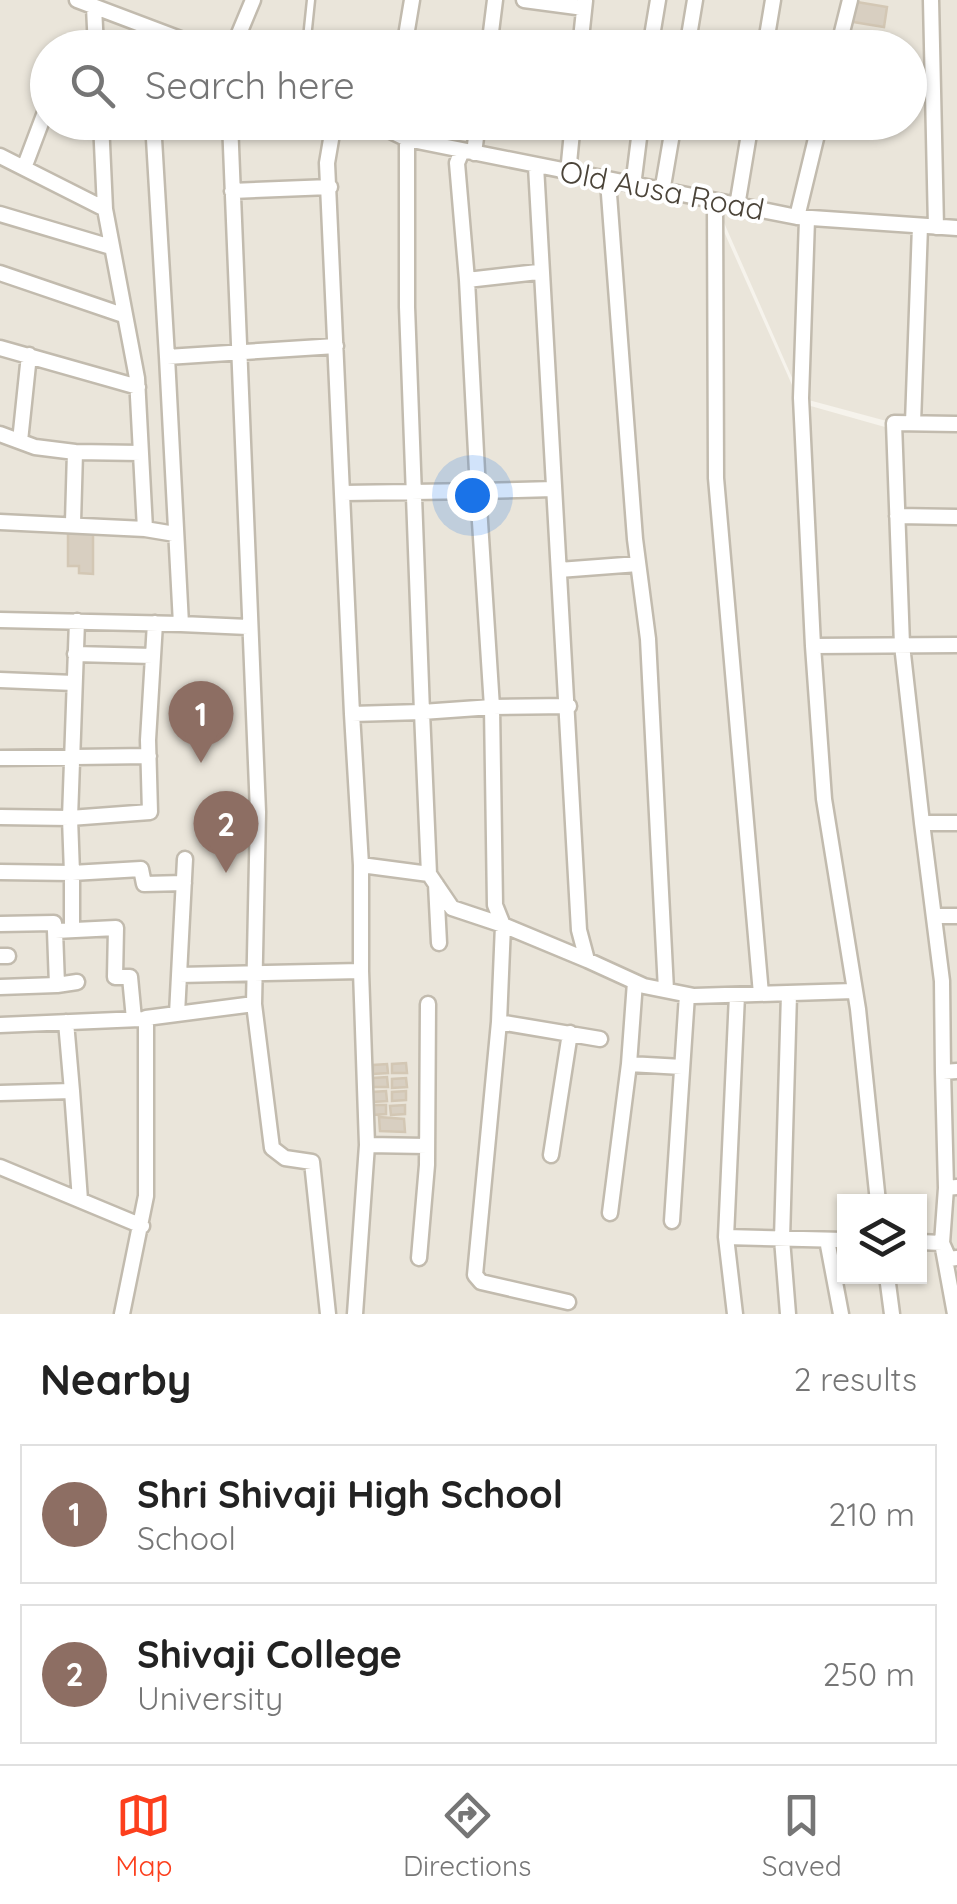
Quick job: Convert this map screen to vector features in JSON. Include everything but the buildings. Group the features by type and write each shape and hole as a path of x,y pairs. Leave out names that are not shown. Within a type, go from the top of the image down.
{"street":[{"path":"76,0 156,30"},
{"path":"240,30 253,0"},
{"path":"407,30 412,0"},
{"path":"492,30 496,0"},
{"path":"524,0 584,4 582,30"},
{"path":"653,30 658,0"},
{"path":"690,30 696,0"},
{"path":"768,30 773,0"},
{"path":"842,30 850,0"},
{"path":"931,0 936,227"},
{"path":"94,7 95,30"},
{"path":"24,168 35,140"},
{"path":"101,140 111,248 138,387 146,529"},
{"path":"154,140 181,624"},
{"path":"231,140 258,812 254,1004 272,1148 285,1158 312,1162 328,1314"},
{"path":"331,140 328,163 361,865 367,1145 355,1314"},
{"path":"407,140 407,307 422,712 439,942"},
{"name":"Old Ausa Road","path":"412,140 802,218 957,228"},
{"path":"472,140 468,152 457,163 492,707 495,905 503,925 499,1022 475,1275 481,1282 568,1302"},
{"path":"568,173 571,140"},
{"path":"632,186 638,140"},
{"path":"662,192 671,140"},
{"path":"737,206 749,140"},
{"path":"817,140 802,218 802,398 813,646 824,798 854,991 877,1194"},
{"path":"0,156 106,209"},
{"path":"536,166 538,272 569,706 579,930 587,960"},
{"path":"608,181 638,564 648,639 666,990"},
{"path":"232,191 330,187"},
{"path":"715,202 716,478 761,994"},
{"path":"0,214 111,248"},
{"path":"914,423 920,226"},
{"path":"467,280 538,272"},
{"path":"0,273 123,315"},
{"path":"167,357 336,346"},
{"path":"0,348 138,387"},
{"path":"20,441 29,355"},
{"path":"954,1314 942,1243 951,1188 950,981 922,823 902,645 894,423 957,424"},
{"path":"0,434 75,452 141,452"},
{"path":"74,522 75,452"},
{"path":"344,493 554,489"},
{"path":"898,516 957,517"},
{"path":"0,522 74,522 175,534"},
{"path":"560,570 638,564"},
{"path":"0,620 248,627"},
{"path":"72,928 70,758 77,621"},
{"path":"0,817 70,818 150,812 155,623"},
{"path":"813,646 957,645"},
{"path":"75,654 153,656"},
{"path":"0,680 74,683"},
{"path":"352,714 569,706"},
{"path":"0,758 149,756"},
{"path":"922,823 957,823"},
{"path":"177,1014 185,860"},
{"path":"361,865 432,879 452,908 503,925 635,982 666,990 687,995 854,991"},
{"path":"0,872 142,870 144,884 184,883"},
{"path":"936,916 957,916"},
{"path":"0,924 54,923 57,984"},
{"path":"55,931 116,928 115,977 130,976 140,1019 148,1102 142,1226 122,1314"},
{"path":"179,975 361,971"},
{"path":"0,986 77,982"},
{"path":"610,1214 635,982"},
{"path":"788,1314 782,1238 789,994"},
{"path":"672,1221 687,995"},
{"path":"735,1314 726,1237 737,995"},
{"path":"0,1025 140,1019 254,1004"},
{"path":"420,1258 427,1146 428,1004"},
{"path":"66,1022 76,1106 80,1200"},
{"path":"499,1022 600,1038"},
{"path":"551,1155 570,1034"},
{"path":"629,1064 682,1068"},
{"path":"0,1093 72,1091"},
{"path":"367,1145 427,1146"},
{"path":"0,1168 142,1226"},
{"path":"726,1237 837,1240"},
{"path":"827,1240 841,1314"},
{"path":"927,1242 942,1243"},
{"path":"942,1243 949,1259 957,1258"},
{"path":"888,1284 892,1314"}],"lane":[{"path":"308,30 312,0"}],"shaded area":[{"path":"0,0 957,0 957,424 894,423 801,398 718,209 714,209 800,403 892,429 957,429 957,1314 0,1314"}],"place":[{"name":"Shri Shivaji High School","path":"201,763"},
{"name":"Shivaji College","path":"226,873"}]}
